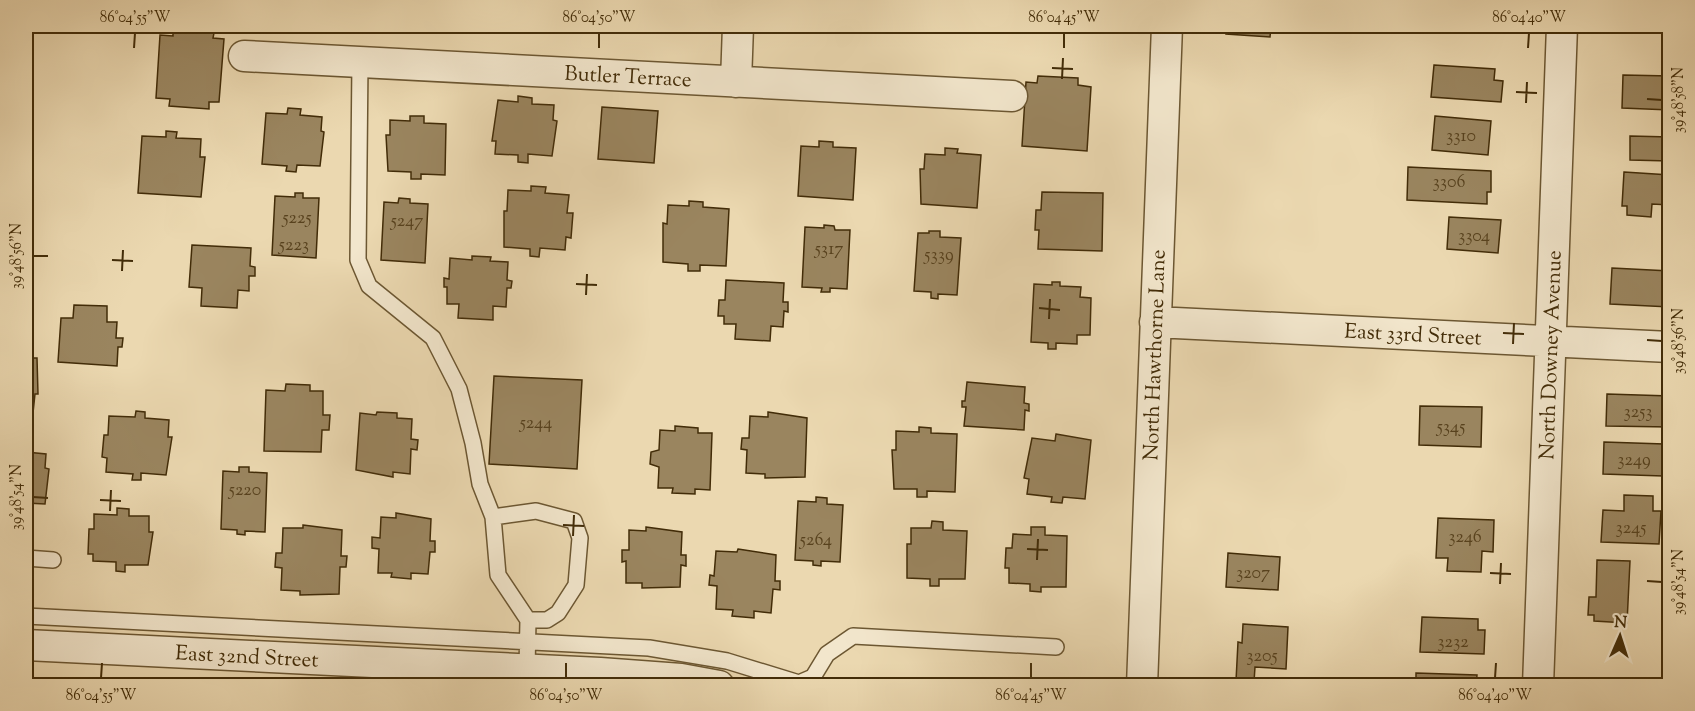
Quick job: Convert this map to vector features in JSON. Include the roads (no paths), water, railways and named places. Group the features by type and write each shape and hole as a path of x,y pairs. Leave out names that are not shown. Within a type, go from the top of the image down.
{"street":[{"path":"736,82 738,26"},
{"name":"North Hawthorne Lane","path":"1142,686 1167,26"},
{"name":"North Downey Avenue","path":"1538,686 1563,26"},
{"name":"Butler Terrace","path":"244,56 1012,96"},
{"name":"East 33rd Street","path":"1155,322 1670,347"},
{"name":"East 32nd Street","path":"26,645 528,655 719,686"}],"lane":[{"path":"360,62 358,260 369,286 433,338 459,389 473,443 480,484 493,517 498,575 528,620 528,655"},
{"path":"493,517 536,511 574,521 580,538 576,585 558,613 547,620 528,620"},
{"path":"26,558 52,560"},
{"path":"26,616 528,655 649,648 727,661 799,683 813,678 827,654 853,636 1056,647"}]}
